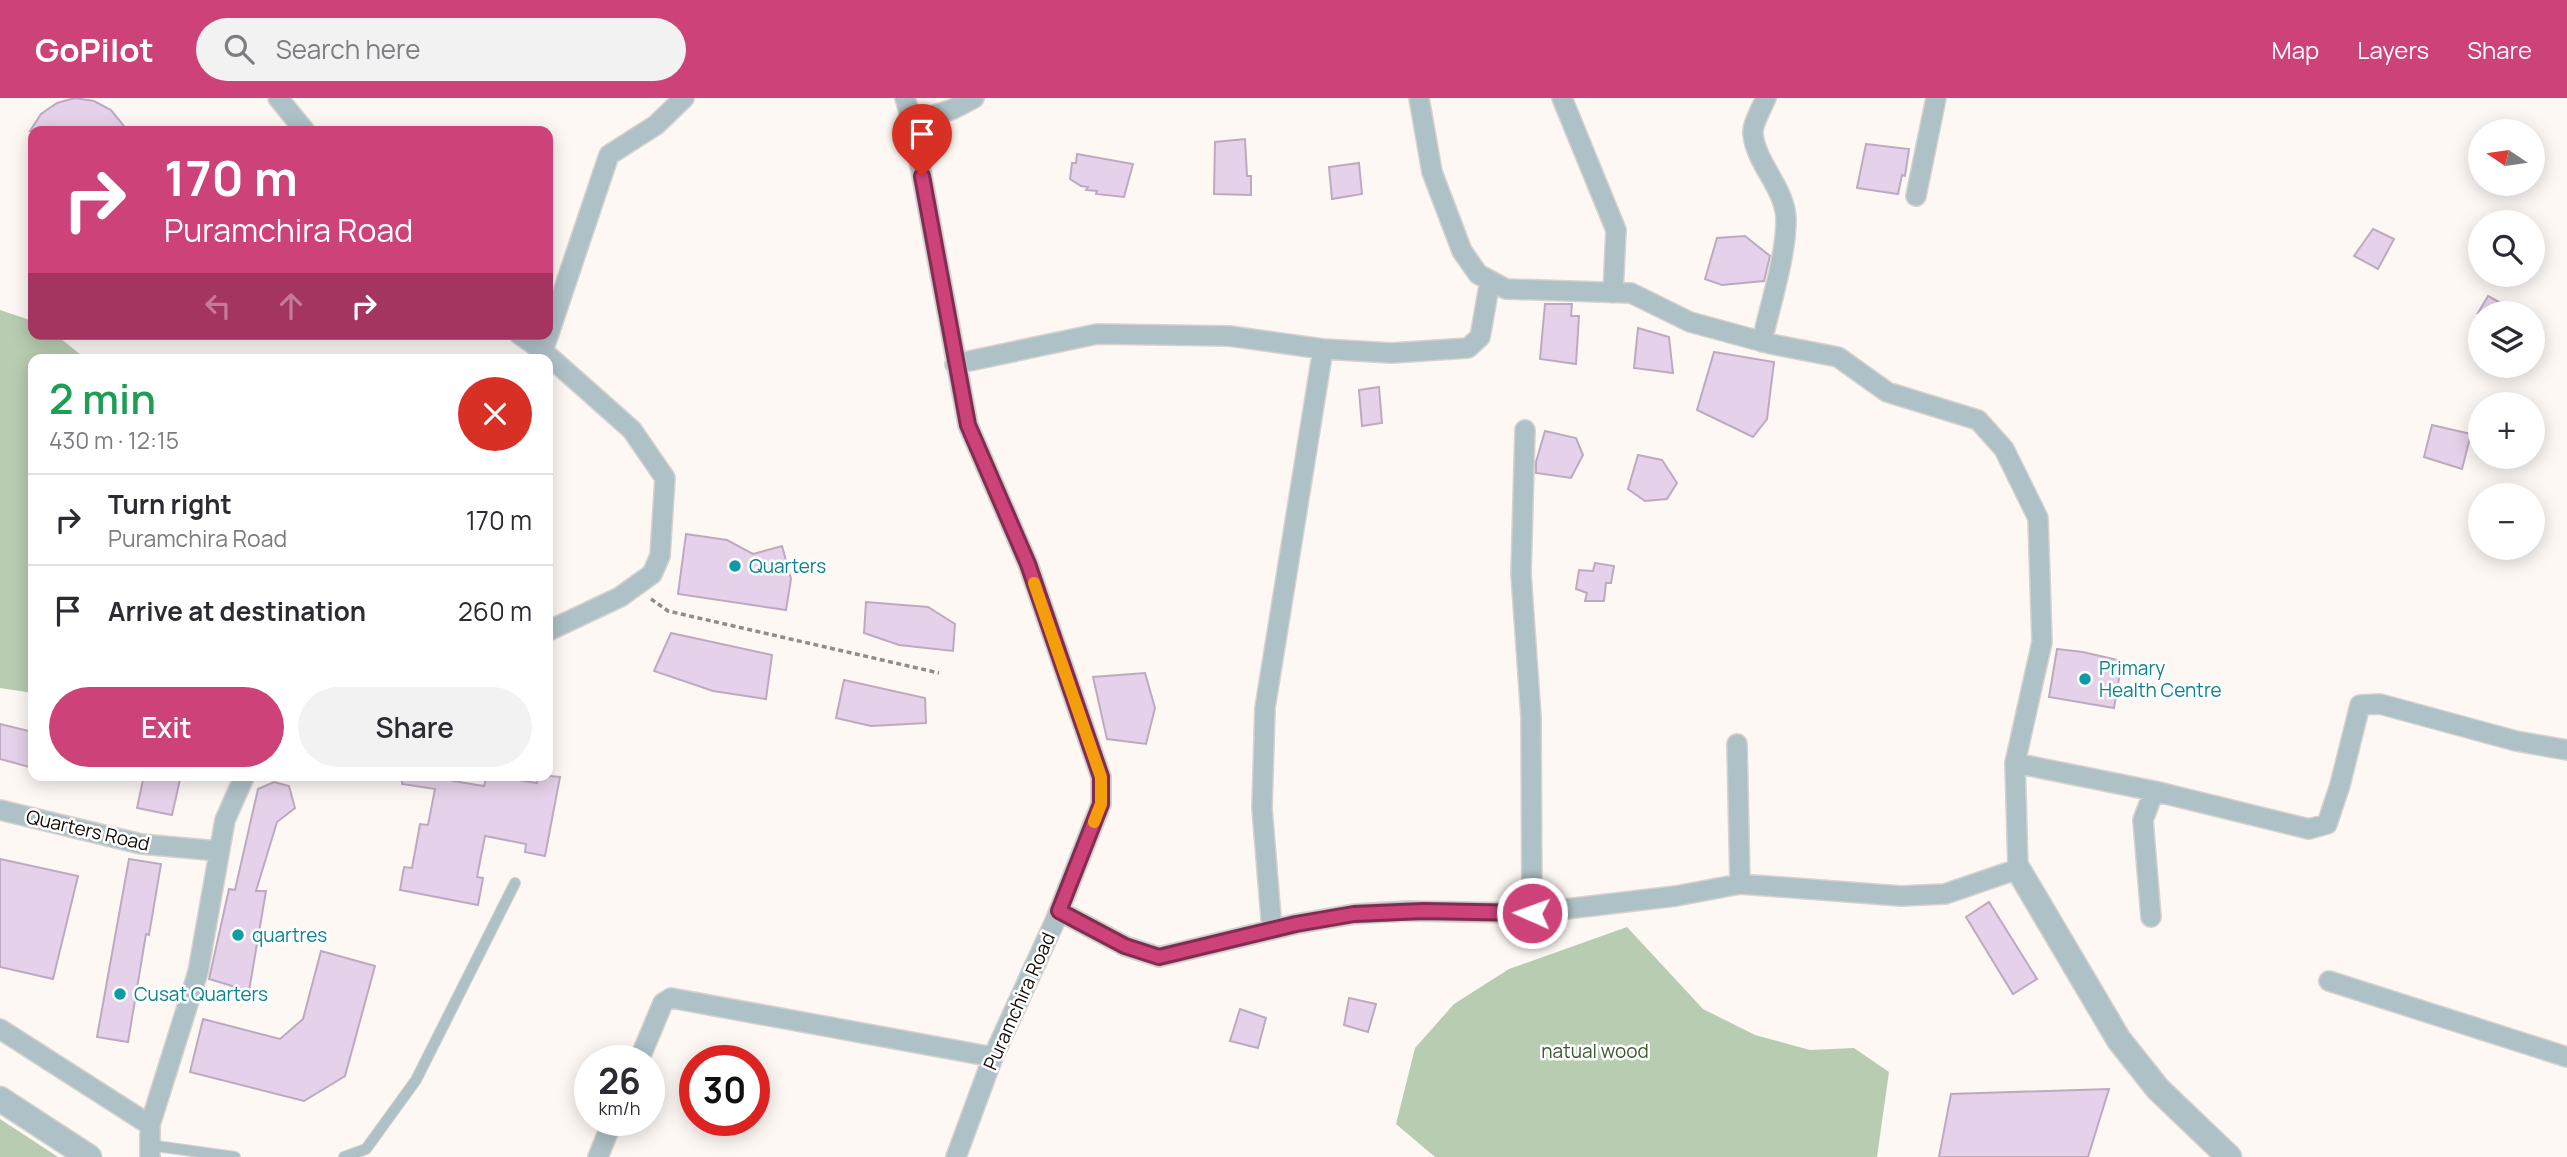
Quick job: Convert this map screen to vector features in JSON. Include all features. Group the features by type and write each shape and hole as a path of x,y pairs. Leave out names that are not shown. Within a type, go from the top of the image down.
{"street":[{"path":"278,98 301,126"},
{"path":"553,321 609,155 656,125 684,98"},
{"name":"Puramchira Road","path":"905,98 912,122 968,425 1028,564 1101,777 1101,804 1059,911 993,1057 956,1157"},
{"path":"912,122 953,109 974,98"},
{"path":"1419,98 1432,172 1462,251 1478,274 1506,289 1631,293 1690,322 1762,342 1838,357 1887,392 1978,421 2004,449 2038,519 2042,642 2015,762 2018,869 2119,1040 2158,1089 2229,1157"},
{"path":"1562,98 1616,230 1613,293"},
{"path":"1762,342 1786,218 1779,193 1763,164 1753,132 1766,98"},
{"path":"1916,196 1936,98"},
{"path":"955,364 1097,334 1228,336 1323,349 1392,352 1468,348 1480,337 1490,281"},
{"path":"527,340 546,354"},
{"path":"543,351 547,340"},
{"path":"1272,930 1262,808 1265,708 1323,349"},
{"path":"553,360 632,430 665,478 660,556 652,574 635,588 553,629"},
{"path":"1525,430 1521,574 1531,717 1532,913"},
{"path":"2015,762 2154,791 2309,829 2327,824 2340,785 2360,705 2380,704 2516,741 2567,750"},
{"path":"1737,744 1740,884"},
{"path":"150,1151 150,1125 198,972 225,820 242,781"},
{"path":"2151,916 2143,820 2154,791"},
{"name":"Quarters Road","path":"0,810 141,844 219,851"},
{"path":"1059,911 1125,946 1159,957 1354,914 1430,911 1532,913 1676,896 1740,884 1901,896 1945,894 2018,869"},
{"path":"2329,981 2567,1057"},
{"path":"645,1045 663,1003 671,998 993,1057"},
{"path":"0,1029 150,1125"},
{"path":"0,1099 89,1157"},
{"path":"598,1157 607,1136"}],"lane":[{"path":"344,1157 366,1149 416,1080 515,883"},
{"path":"150,1151 235,1157"}],"path":[{"path":"635,588 668,611 939,673"}],"green space":[{"path":"0,310 28,319 28,340 62,340 80,354 28,354 28,692 0,688"},
{"name":"natual wood","path":"1627,927 1703,1009 1755,1035 1810,1050 1854,1048 1889,1072 1877,1157 1435,1157 1396,1124 1415,1048 1454,1004 1509,969"},
{"path":"0,1119 58,1157 0,1157"}],"building":[{"path":"75,98 94,101 111,110 124,126 33,126 41,114 57,103"},
{"path":"1245,139 1251,195 1214,194 1215,142"},
{"path":"1866,144 1909,149 1905,176 1902,175 1898,194 1857,188"},
{"path":"1077,154 1133,164 1124,197 1096,194 1097,191 1086,190 1088,187 1070,179 1072,163 1076,163"},
{"path":"1359,163 1362,194 1332,199 1329,167"},
{"path":"2373,229 2394,239 2378,269 2354,256"},
{"path":"1745,236 1770,256 1764,281 1722,285 1705,279 1717,238"},
{"path":"1545,304 1572,304 1571,316 1579,316 1576,364 1540,359"},
{"path":"1638,328 1669,337 1673,373 1634,368"},
{"path":"1714,352 1774,362 1767,419 1753,437 1697,410"},
{"path":"1379,387 1382,423 1362,426 1359,390"},
{"path":"2432,425 2468,433 2462,469 2424,457"},
{"path":"1545,431 1576,438 1583,455 1571,478 1536,473 1536,462"},
{"path":"1638,455 1662,460 1677,483 1667,499 1645,501 1628,489"},
{"name":"Quarters","path":"686,534 727,540 753,554 782,546 791,579 786,610 678,594"},
{"path":"1595,563 1614,566 1611,583 1606,583 1604,601 1585,601 1587,593 1576,589 1579,570 1593,571"},
{"path":"866,602 928,607 955,624 953,651 899,645 864,633"},
{"path":"671,633 772,655 766,699 713,691 654,671"},
{"name":"Primary Health Centre","path":"2057,649 2122,661 2114,708 2049,697"},
{"path":"1145,673 1155,708 1146,744 1107,739 1093,677"},
{"path":"844,680 925,698 926,723 871,726 836,718"},
{"path":"0,724 28,731 28,767 0,759"},
{"path":"553,776 560,777 545,856 525,852 526,844 485,836 477,877 483,878 478,905 400,890 404,867 412,868 420,824 428,825 435,789 402,784 402,781 453,781 484,786 485,781 537,783 553,781"},
{"path":"143,781 180,781 172,815 137,808"},
{"path":"274,782 289,786 295,808 277,822 256,891 266,891 249,991 209,979 229,889 235,890 258,789"},
{"path":"0,859 78,876 53,979 0,967"},
{"path":"129,859 161,864 128,1042 97,1037"},
{"path":"1989,902 2037,979 2013,994 1966,917"},
{"path":"321,951 375,966 345,1076 304,1101 190,1072 203,1019 280,1039 303,1019"},
{"path":"1349,998 1376,1004 1368,1032 1344,1025"},
{"path":"1240,1009 1266,1018 1258,1048 1230,1041"},
{"path":"2109,1089 2088,1157 1939,1157 1951,1094"}],"slow traffic":[{"path":"1034,583 1101,777 1101,804 1094,822"}],"place":[{"name":"Quarters","path":"735,566"},
{"name":"Primary Health Centre","path":"2085,679"},
{"name":"quartres","path":"238,935"},
{"name":"Cusat Quarters","path":"120,994"}],"route":[{"path":"922,176 968,425 1028,564 1101,777 1101,804 1059,911 1125,946 1159,957 1296,924 1354,914 1408,911 1532,913"}]}
